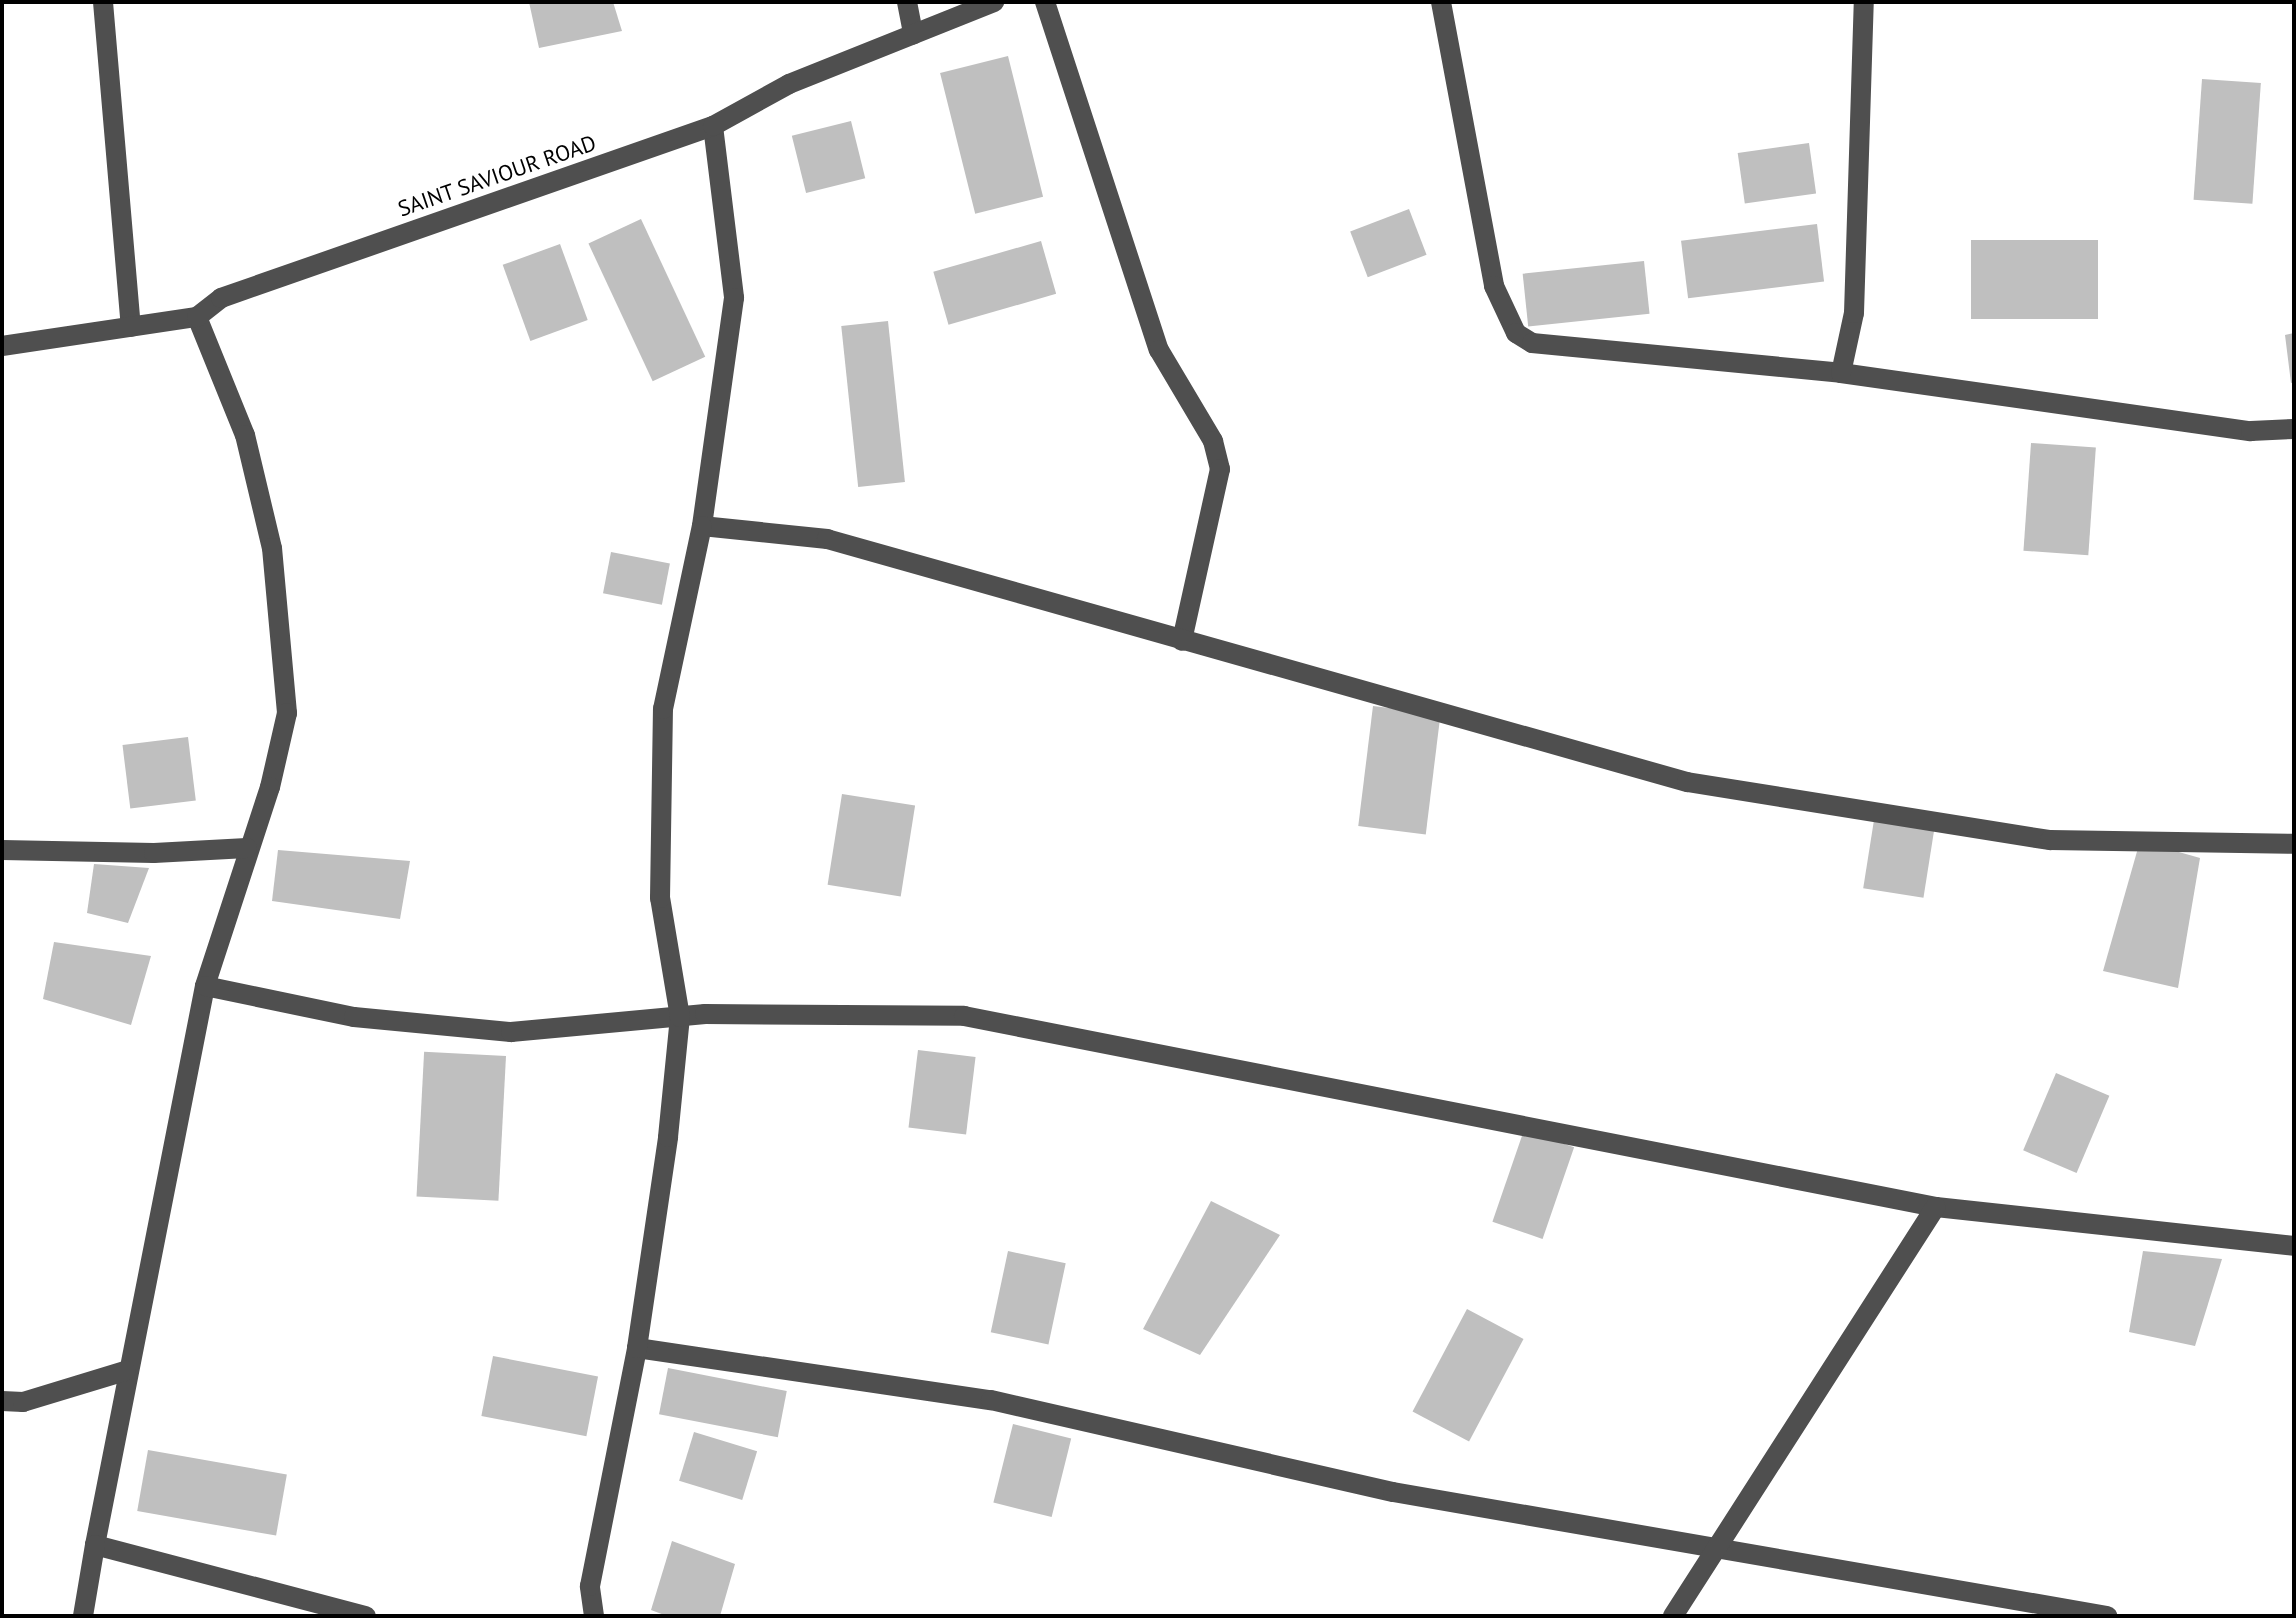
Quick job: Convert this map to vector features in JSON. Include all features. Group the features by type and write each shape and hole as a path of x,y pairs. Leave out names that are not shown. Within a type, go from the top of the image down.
{"street":[{"path":"103,2 131,327"},
{"path":"907,2 913,34"},
{"name":"SAINT SAVIOUR ROAD","path":"2,346 197,317 221,298 713,126 789,84 994,2"},
{"path":"1045,2 1159,350 1213,441 1220,469 1182,641"},
{"path":"1441,2 1494,286 1516,333 1532,343 1841,373 2251,431 2294,429"},
{"path":"1841,373 1854,313 1864,2"},
{"path":"594,1616 590,1586 637,1348 680,1017 660,898 663,709 702,526 734,298 713,126"},
{"path":"83,1616 125,1371 155,1253 205,986 247,848 270,787 287,713 272,548 245,435 197,317"},
{"path":"702,526 827,539 1687,782 2050,840 2294,844"},
{"path":"2,850 154,853 247,848"},
{"path":"205,986 354,1017 511,1032 680,1017 964,1016 1936,1207 2294,1246"},
{"path":"1673,1616 1936,1207"},
{"path":"637,1348 991,1400 1393,1492 1716,1545 2107,1616"},
{"path":"2,1401 23,1402 125,1371"},
{"path":"95,1545 366,1616"}],"building":[{"path":"529,2 613,2 622,31 539,48"},
{"path":"1008,56 1043,197 975,214 940,73"},
{"path":"2202,79 2261,83 2252,204 2194,200"},
{"path":"851,121 865,178 806,193 792,136"},
{"path":"1809,143 1816,194 1745,204 1738,153"},
{"path":"1409,209 1427,255 1368,277 1350,232"},
{"path":"641,219 705,357 653,381 588,244"},
{"path":"1817,224 1824,282 1688,298 1681,241"},
{"path":"1971,240 2098,240 2098,319 1971,319"},
{"path":"1041,241 1056,294 948,325 933,272"},
{"path":"560,244 588,320 530,341 503,265"},
{"path":"1644,261 1650,314 1528,326 1523,274"},
{"path":"888,321 905,482 858,487 841,326"},
{"path":"2294,333 2294,382 2291,383 2285,335"},
{"path":"2031,443 2096,448 2088,555 2023,551"},
{"path":"611,552 670,563 662,605 603,593"},
{"path":"1373,706 1440,714 1426,834 1358,826"},
{"path":"188,737 196,801 130,809 122,745"},
{"path":"842,794 915,806 901,896 828,885"},
{"path":"1874,820 1934,830 1923,898 1863,888"},
{"path":"2140,841 2200,858 2178,988 2103,971"},
{"path":"278,850 410,861 400,919 272,901"},
{"path":"94,864 149,868 128,923 87,913"},
{"path":"54,942 151,956 131,1025 43,999"},
{"path":"918,1050 976,1057 966,1134 908,1127"},
{"path":"424,1052 506,1056 498,1201 417,1197"},
{"path":"2056,1073 2109,1096 2077,1173 2023,1150"},
{"path":"1524,1130 1574,1147 1543,1239 1492,1222"},
{"path":"1211,1201 1280,1235 1200,1355 1143,1329"},
{"path":"1008,1251 1066,1263 1048,1344 991,1332"},
{"path":"2143,1251 2222,1259 2195,1346 2129,1332"},
{"path":"1467,1309 1524,1339 1469,1441 1413,1411"},
{"path":"493,1356 598,1376 586,1436 481,1416"},
{"path":"668,1368 787,1391 778,1437 659,1414"},
{"path":"1013,1424 1071,1439 1052,1517 993,1503"},
{"path":"694,1432 757,1451 742,1500 679,1481"},
{"path":"148,1450 287,1474 276,1536 137,1511"},
{"path":"672,1541 735,1564 720,1616 667,1616 651,1610"}]}
